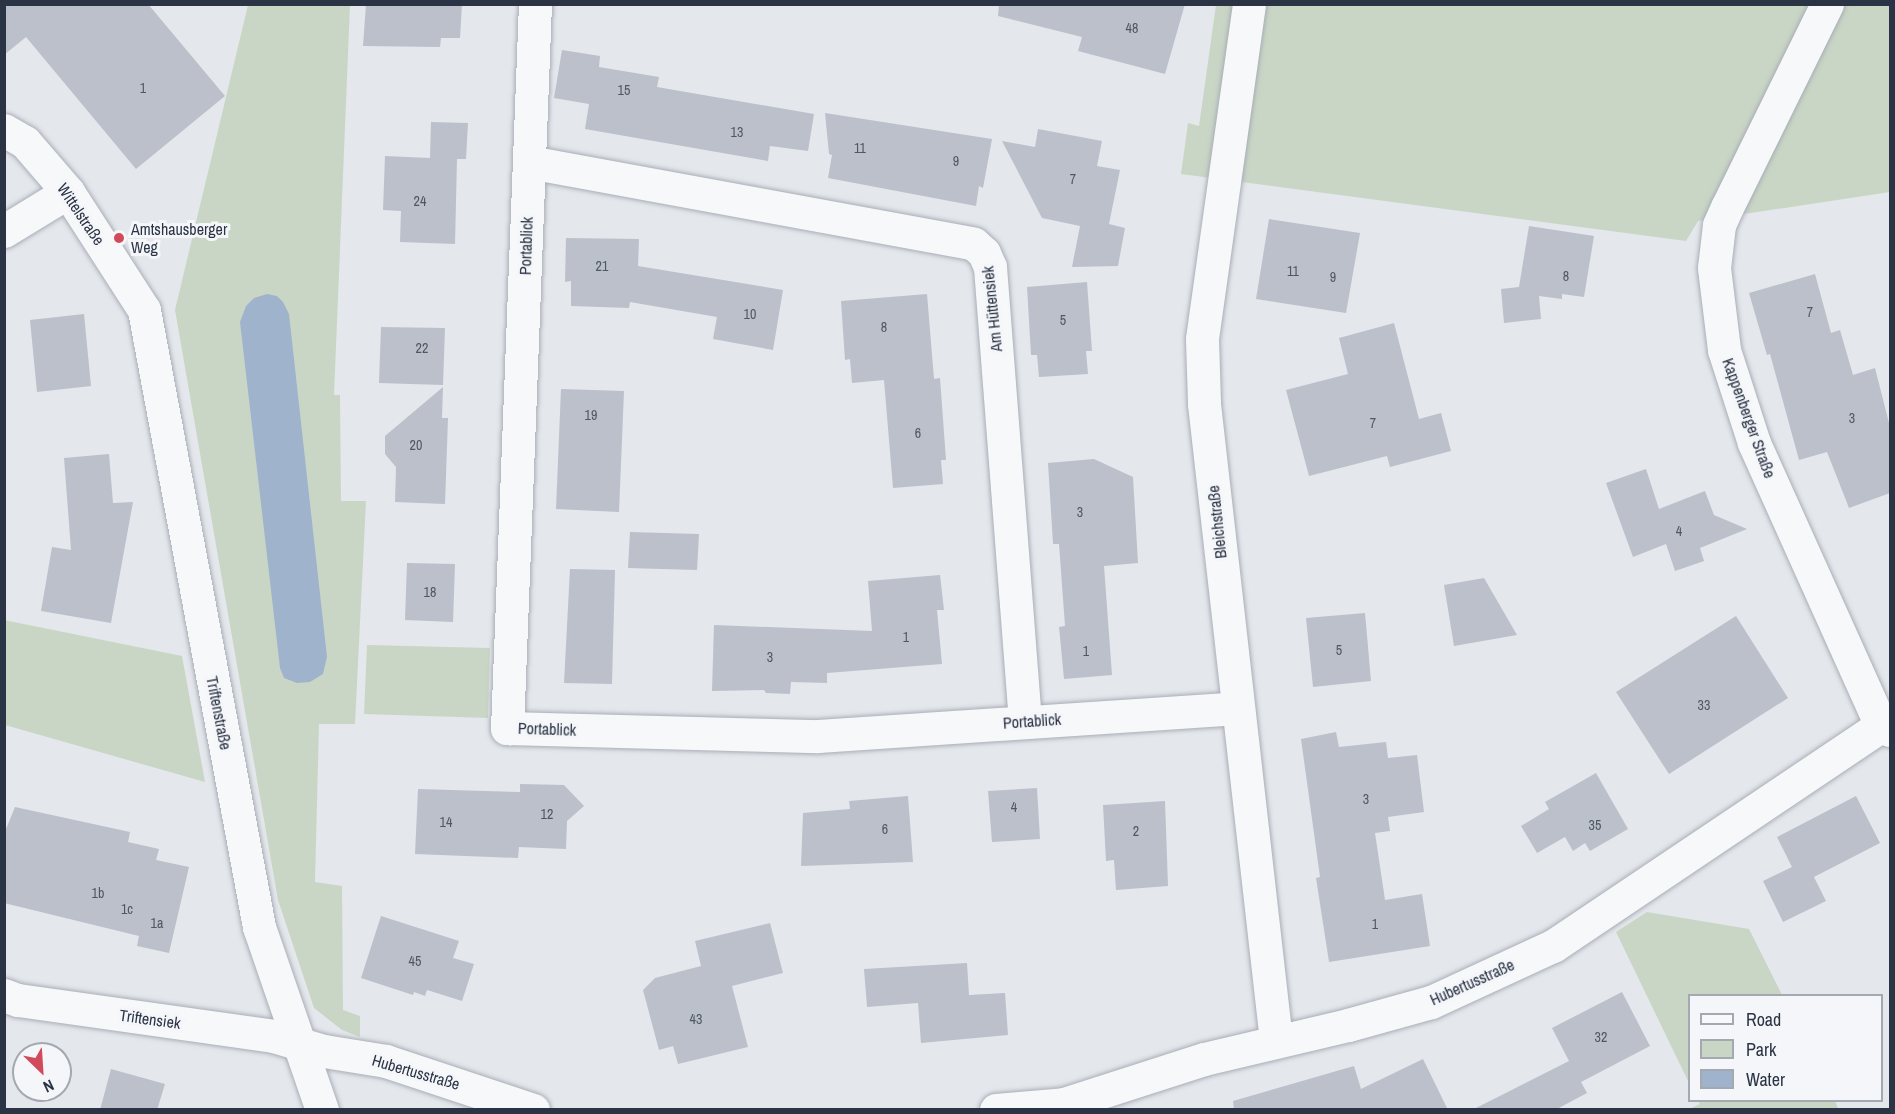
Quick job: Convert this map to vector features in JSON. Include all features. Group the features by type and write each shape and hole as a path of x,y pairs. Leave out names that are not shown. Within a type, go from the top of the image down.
{"street":[{"name":"Portablick","path":"535,4 507,728 818,736 1238,708"},
{"name":"Bleichstraße","path":"1249,4 1202,339 1203,404 1276,1041"},
{"name":"Kappenberger Straße","path":"1827,4 1719,225 1714,268 1724,350 1754,443 1886,728"},
{"name":"Wittelstraße","path":"4,130 25,142 68,192 144,310"},
{"name":"Am Hüttensiek","path":"529,162 974,244 984,253 990,267 1025,722"},
{"path":"4,231 68,192"},
{"name":"Triftenstraße","path":"144,310 259,927 322,1110"},
{"name":"Hubertusstraße","path":"996,1110 1062,1107 1204,1059 1348,1025 1431,1002 1553,946 1886,728"},
{"name":"Triftensiek","path":"4,995 18,1000 273,1036 297,1042"},
{"name":"Hubertusstraße","path":"297,1042 324,1051 386,1061 533,1110"}],"green space":[{"path":"248,5 350,5 334,395 340,395 341,501 366,501 355,724 319,724 315,882 342,886 343,1010 360,1016 360,1037 342,1030 314,1008 278,900 175,310"},
{"path":"1216,5 1890,5 1890,192 1698,221 1686,241 1181,174 1188,123 1199,126"},
{"path":"4,620 182,656 205,782 5,725"},
{"path":"367,645 490,648 488,718 364,714"},
{"path":"1647,912 1749,929 1782,994 1688,994 1688,1081 1616,932"},
{"path":"1699,1102 1835,1102 1838,1108 1689,1109 1700,1104"}],"water":[{"path":"267,294 277,296 289,314 327,657 323,674 310,682 297,683 284,678 280,668 240,322 246,306 254,298"}],"building":[{"path":"4,4 148,4 225,96 136,169 26,37 4,55"},
{"path":"366,4 462,4 460,38 441,38 440,47 363,46"},
{"path":"999,4 1185,4 1165,74 1078,51 1082,37 998,16"},
{"path":"562,50 600,56 599,67 659,77 657,87 814,114 808,151 770,146 768,161 585,129 589,104 554,98"},
{"path":"825,113 992,139 983,188 979,186 976,206 828,178 832,155 829,154"},
{"path":"431,122 468,123 466,159 457,159 455,244 400,242 401,211 383,210 385,156 430,158"},
{"path":"1038,129 1102,141 1097,166 1120,170 1109,224 1125,228 1118,266 1072,267 1080,226 1042,218 1002,141 1035,147"},
{"path":"1269,219 1360,233 1346,313 1256,299"},
{"path":"1529,226 1594,236 1584,297 1562,294 1562,299 1539,296 1541,319 1504,323 1501,289 1519,287"},
{"path":"566,238 639,239 638,266 783,290 773,350 713,339 717,317 630,302 629,308 571,306 571,281 565,282"},
{"path":"1815,274 1831,333 1840,330 1853,375 1875,368 1890,427 1890,493 1849,508 1827,452 1799,460 1770,354 1767,355 1749,293"},
{"path":"1087,282 1092,351 1086,351 1088,374 1039,377 1037,355 1031,355 1027,287"},
{"path":"927,294 934,379 940,378 946,460 941,460 943,484 893,488 884,380 852,383 850,359 845,360 841,301"},
{"path":"84,314 91,386 37,392 30,320"},
{"path":"1394,323 1419,419 1441,413 1451,451 1390,467 1387,456 1309,476 1286,390 1348,374 1339,338"},
{"path":"381,327 445,328 443,385 379,383"},
{"path":"443,387 442,418 448,418 445,504 395,502 396,467 385,454 385,436"},
{"path":"561,389 624,391 619,512 556,509"},
{"path":"109,454 113,503 133,502 111,623 41,611 52,547 71,550 64,458"},
{"path":"1094,459 1133,477 1138,563 1104,566 1112,675 1064,679 1059,627 1065,626 1059,544 1053,544 1048,463"},
{"path":"1646,469 1659,509 1705,491 1714,515 1747,529 1700,548 1704,561 1675,571 1666,544 1633,557 1606,483"},
{"path":"630,532 699,534 697,570 628,568"},
{"path":"407,563 455,564 453,622 405,620"},
{"path":"570,569 615,570 612,684 564,683"},
{"path":"940,575 944,610 937,610 942,664 827,673 827,683 791,682 790,694 766,693 764,690 712,691 714,625 872,631 868,581"},
{"path":"1484,578 1517,635 1454,646 1444,585"},
{"path":"1365,613 1371,681 1313,687 1306,618"},
{"path":"1736,616 1788,698 1669,774 1616,692"},
{"path":"1336,732 1339,747 1386,742 1388,758 1417,755 1424,812 1388,817 1390,831 1375,833 1385,900 1422,894 1430,946 1329,962 1316,878 1320,877 1301,739"},
{"path":"1596,773 1628,829 1590,851 1585,843 1573,851 1565,837 1537,853 1521,826 1549,809 1545,802"},
{"path":"520,784 564,785 584,806 567,821 566,849 519,847 518,858 415,854 418,789 520,792"},
{"path":"1037,788 1040,839 992,842 988,791"},
{"path":"908,796 913,862 801,866 803,813 850,809 849,801"},
{"path":"1856,796 1880,843 1814,877 1826,901 1783,922 1763,881 1792,867 1777,837"},
{"path":"1165,801 1168,886 1116,890 1114,860 1106,861 1103,805"},
{"path":"15,807 130,832 128,842 159,849 156,860 189,867 169,953 137,946 139,936 4,903 4,834"},
{"path":"381,916 459,941 453,958 474,964 462,1001 427,990 425,996 414,992 413,995 361,978"},
{"path":"770,923 783,973 732,986 748,1047 678,1064 673,1046 659,1050 643,990 655,978 701,966 695,941"},
{"path":"967,963 969,995 1005,993 1008,1035 921,1043 918,1003 867,1007 864,969"},
{"path":"1622,992 1650,1046 1581,1082 1587,1093 1555,1110 1472,1110 1569,1061 1552,1028"},
{"path":"1423,1059 1448,1110 1234,1110 1233,1101 1354,1066 1361,1089"},
{"path":"111,1069 165,1084 157,1110 100,1110"}],"place":[{"name":"Amtshausberger Weg","path":"119,238"}]}
